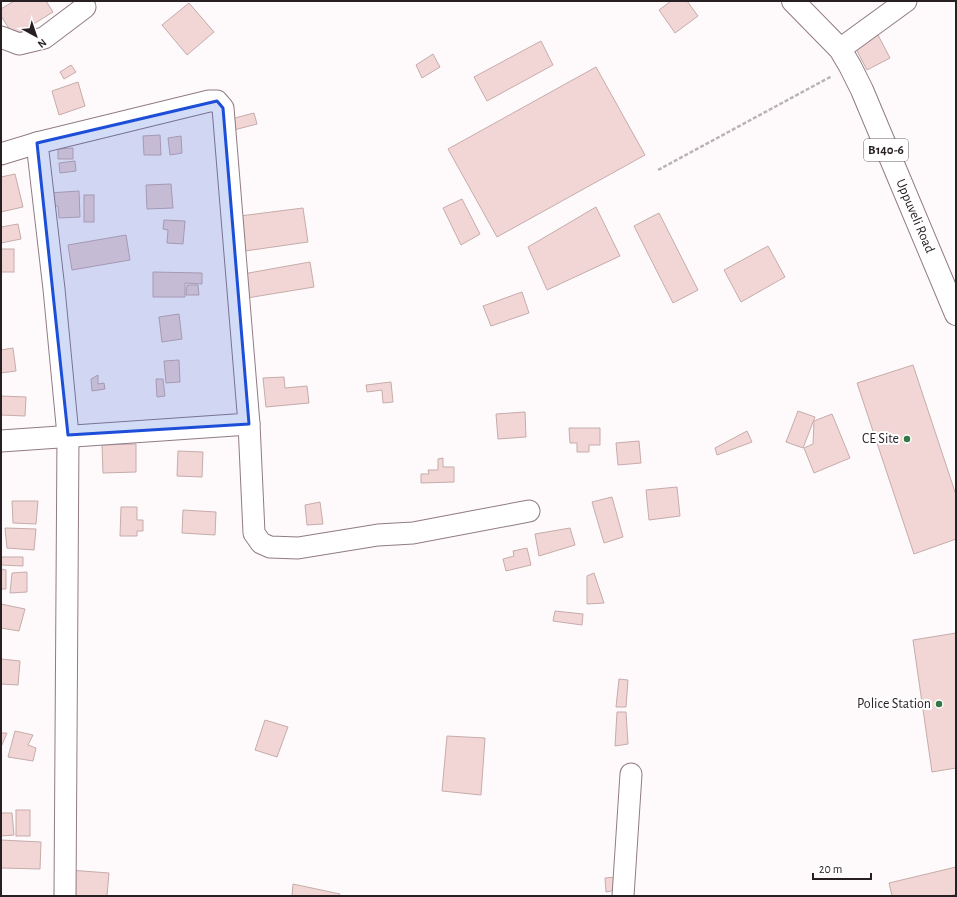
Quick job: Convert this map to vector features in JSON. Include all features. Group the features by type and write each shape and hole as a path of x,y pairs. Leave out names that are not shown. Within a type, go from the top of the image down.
{"main road":[{"name":"Uppuveli Road","path":"793,1 845,58 862,90 948,277 956,314"}],"street":[{"path":"845,58 906,1"},
{"path":"1,37 19,44 44,38 85,7"},
{"path":"1,154 209,101 217,101 223,108 248,424 254,533 261,543 270,548 298,548 378,535 413,533 529,511"},
{"path":"37,144 54,289 68,435 65,896"},
{"path":"1,441 68,435 248,424"},
{"path":"623,896 631,774"}],"path":[{"path":"658,170 845,58"}],"highlighted area":[{"path":"217,101 223,108 249,424 68,435 37,143"}],"building":[{"path":"14,1 46,1 53,12 14,36 1,16 1,9"},
{"path":"671,1 687,1 698,16 675,33 659,10"},
{"path":"189,3 214,32 187,55 162,25"},
{"path":"878,35 890,58 867,70 855,47"},
{"path":"541,41 553,65 487,101 474,77"},
{"path":"433,54 440,67 422,78 416,65"},
{"path":"71,65 76,72 64,79 60,72"},
{"path":"596,67 645,155 497,237 448,149"},
{"path":"78,82 85,106 59,115 52,91"},
{"path":"254,113 257,124 234,130 231,119"},
{"path":"160,135 161,155 144,155 143,136"},
{"path":"181,136 182,153 170,155 168,138"},
{"path":"73,148 73,159 58,159 58,149"},
{"path":"75,161 76,171 60,173 59,163"},
{"path":"15,174 23,207 1,212 1,177"},
{"path":"171,184 173,208 147,209 146,185"},
{"path":"79,191 80,217 59,218 58,206 49,206 49,193"},
{"path":"84,195 94,195 94,222 84,222"},
{"path":"462,199 480,234 461,245 443,208"},
{"path":"596,207 620,256 547,290 528,247"},
{"path":"303,208 308,242 245,251 240,216"},
{"path":"659,213 698,290 673,303 634,226"},
{"path":"164,220 185,221 183,244 167,243 168,230 163,229"},
{"path":"18,224 21,239 1,243 1,227"},
{"path":"126,235 130,260 72,270 68,245"},
{"path":"768,246 785,277 741,302 724,270"},
{"path":"1,249 14,249 14,272 1,272"},
{"path":"310,262 314,287 247,298 243,274"},
{"path":"153,272 202,273 202,284 185,283 185,297 153,297"},
{"path":"187,285 198,285 199,295 186,295"},
{"path":"522,292 529,313 491,326 483,306"},
{"path":"179,314 182,339 162,342 159,317"},
{"path":"13,348 16,371 1,373 1,350"},
{"path":"179,360 180,382 166,383 164,361"},
{"name":"CE Site","path":"913,365 956,495 956,539 914,554 857,383"},
{"path":"98,375 98,384 104,383 105,389 92,391 91,379"},
{"path":"284,377 285,388 307,386 309,403 266,407 263,378"},
{"path":"156,379 163,379 165,396 157,397"},
{"path":"391,382 393,402 383,403 382,390 367,392 366,385"},
{"path":"1,396 26,397 25,416 1,415"},
{"path":"798,411 815,417 803,448 786,442"},
{"path":"525,412 526,437 498,439 496,414"},
{"path":"832,414 850,458 814,473 804,448 813,444 814,421"},
{"path":"569,428 600,428 600,445 589,445 589,452 577,452 577,443 570,443"},
{"path":"747,431 752,442 717,455 715,448"},
{"path":"639,441 641,463 618,465 616,443"},
{"path":"136,444 136,472 103,473 102,445"},
{"path":"178,451 203,452 202,477 177,476"},
{"path":"443,458 443,467 454,467 454,482 421,483 421,474 429,474 428,470 438,470 438,459"},
{"path":"677,487 680,516 649,520 646,490"},
{"path":"612,497 623,537 604,543 592,502"},
{"path":"12,501 38,501 36,524 13,523"},
{"path":"320,502 323,524 307,525 305,505"},
{"path":"121,507 137,507 137,520 143,520 143,531 137,531 137,536 120,536"},
{"path":"183,510 216,512 215,535 182,533"},
{"path":"5,528 36,529 34,550 7,548"},
{"path":"570,528 575,545 539,556 535,534"},
{"path":"527,548 531,565 506,571 503,559 514,556 513,551"},
{"path":"1,557 23,557 23,566 1,565"},
{"path":"1,569 6,570 6,589 1,589"},
{"path":"27,572 27,592 10,593 12,573"},
{"path":"594,573 604,603 587,604 587,576"},
{"path":"1,604 25,609 19,631 1,628"},
{"path":"555,611 583,614 582,625 553,621"},
{"name":"Police Station","path":"956,633 956,768 932,772 913,640"},
{"path":"1,659 20,661 18,685 1,684"},
{"path":"619,679 628,680 626,707 616,707"},
{"path":"617,712 626,712 628,744 615,746"},
{"path":"265,720 288,727 277,757 255,750"},
{"path":"15,731 33,735 28,745 36,748 33,761 8,757"},
{"path":"1,733 7,733 1,747"},
{"path":"447,736 485,738 481,795 442,791"},
{"path":"16,810 30,810 30,836 16,836"},
{"path":"1,813 12,813 14,835 1,836"},
{"path":"1,840 41,842 40,869 1,868"},
{"path":"956,867 956,894 949,896 892,896 889,883"},
{"path":"69,870 109,873 107,896 71,896"},
{"path":"617,877 616,890 606,892 605,878"},
{"path":"293,884 340,894 339,896 292,896"}],"place":[{"name":"CE Site","path":"907,439"},
{"name":"Police Station","path":"939,704"}]}
